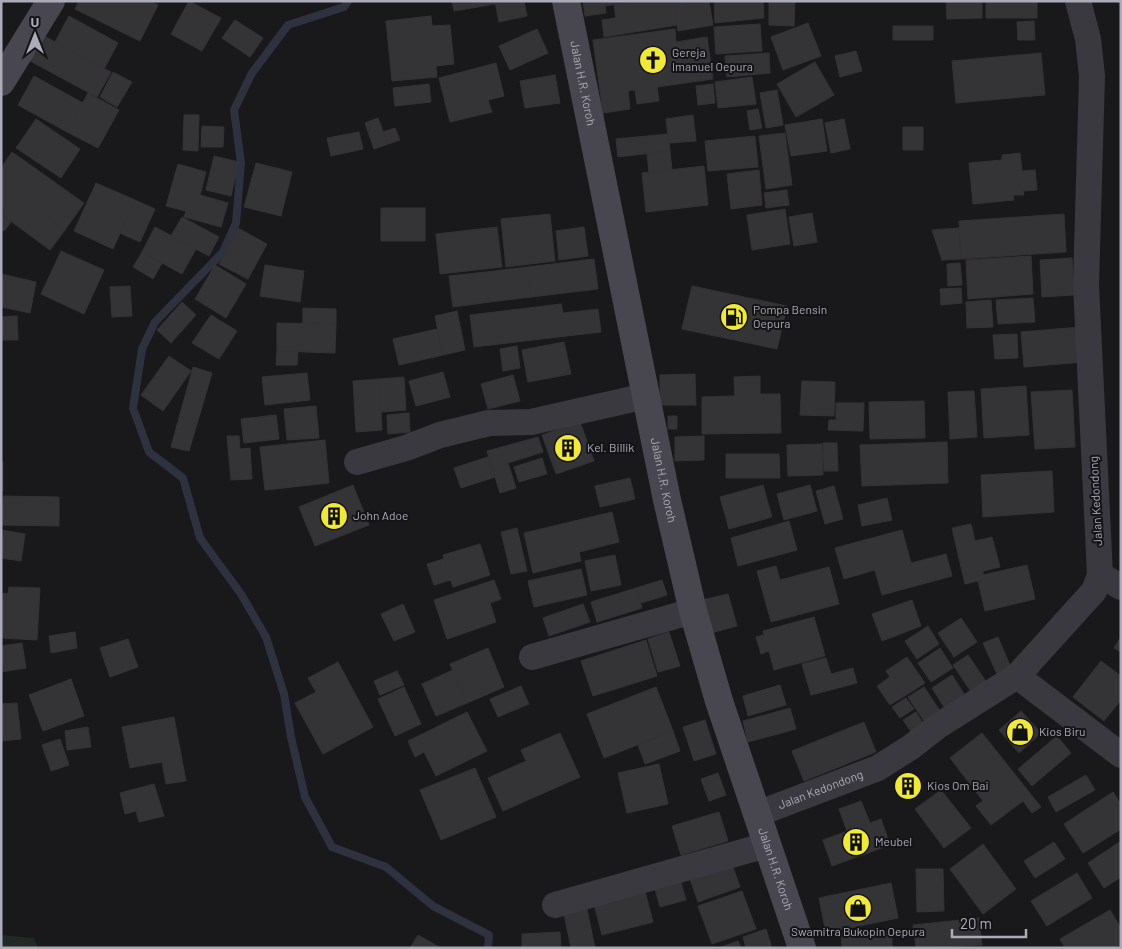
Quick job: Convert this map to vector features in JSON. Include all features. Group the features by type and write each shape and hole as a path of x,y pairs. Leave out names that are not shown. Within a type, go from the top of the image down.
{"main road":[{"path":"1,82 51,1"},
{"name":"Jalan H.R. Koroh","path":"566,1 666,500 693,611 718,701 802,948"}],"street":[{"name":"Jalan Kedondong","path":"757,814 878,768 911,747 938,726 1017,676 1054,632 1084,604 1094,591 1110,581 1086,285 1092,76 1088,39 1078,1"},
{"path":"357,462 406,448 440,435 489,423 541,420 646,396"},
{"path":"532,657 693,611"},
{"path":"1017,676 1121,755"},
{"path":"555,905 767,845"}],"shaded area":[{"path":"1,935 34,938 38,948 1,948"}],"building":[{"path":"79,1 150,1 158,5 140,41 75,9"},
{"path":"189,1 221,18 202,51 171,34"},
{"path":"452,1 494,1 495,4 454,11"},
{"path":"495,1 524,1 527,16 499,22"},
{"path":"583,1 634,1 605,6 606,13 585,16"},
{"path":"641,1 685,1 687,9 675,12 677,25 604,37 602,20 616,18 614,5"},
{"path":"685,1 709,1 713,25 678,31 675,12 687,9"},
{"path":"714,1 763,1 764,18 715,23"},
{"path":"769,1 795,1 794,26 769,25"},
{"path":"946,1 982,1 982,18 947,19"},
{"path":"986,1 1037,1 1037,18 986,18"},
{"path":"69,16 118,43 104,69 55,42"},
{"path":"431,16 432,26 450,25 454,64 436,66 437,77 392,81 386,21"},
{"path":"235,20 263,38 250,57 222,38"},
{"path":"1034,21 1035,40 1018,40 1017,22"},
{"path":"808,23 821,56 783,70 771,37"},
{"path":"760,24 762,51 716,54 714,27"},
{"path":"893,26 933,26 933,40 893,40"},
{"path":"537,29 548,53 510,70 499,46"},
{"name":"Gereja Imanuel Oepura","path":"675,29 676,42 707,37 713,79 657,87 659,101 637,104 635,90 628,91 630,109 603,113 593,40"},
{"path":"44,36 111,72 97,97 30,61"},
{"path":"856,51 862,71 840,77 835,56"},
{"path":"769,53 770,73 727,77 725,56"},
{"path":"1041,53 1045,95 956,103 952,61"},
{"path":"815,62 834,95 796,117 777,84"},
{"path":"496,63 504,96 488,100 492,112 450,122 439,78"},
{"path":"113,72 132,82 117,107 100,97"},
{"path":"555,75 560,103 525,108 520,81"},
{"path":"34,76 83,103 67,132 18,105"},
{"path":"752,77 756,104 718,108 715,82"},
{"path":"429,84 431,102 395,106 393,88"},
{"path":"713,84 715,103 698,105 696,86"},
{"path":"777,90 783,125 766,128 760,93"},
{"path":"88,93 119,110 98,148 67,132"},
{"path":"758,109 762,128 750,130 747,111"},
{"path":"184,115 199,115 198,151 183,150"},
{"path":"693,115 696,141 669,143 666,119"},
{"path":"378,118 388,144 374,149 365,123"},
{"path":"36,119 80,149 61,178 16,148"},
{"path":"822,119 827,151 791,156 785,125"},
{"path":"844,119 850,149 831,153 825,123"},
{"path":"202,126 224,127 223,147 201,147"},
{"path":"903,127 923,127 923,150 903,150"},
{"path":"395,128 400,140 388,144 383,132"},
{"path":"359,132 363,149 331,156 327,138"},
{"path":"785,133 792,185 766,189 759,136"},
{"path":"668,134 670,151 618,157 616,139"},
{"path":"755,136 758,167 708,171 705,141"},
{"path":"670,151 672,170 649,172 647,154"},
{"path":"12,152 84,203 65,230 1,185 1,168"},
{"path":"1020,153 1022,171 1035,170 1037,190 1023,191 1024,195 1013,195 1014,200 973,204 969,163 1002,160 1002,155"},
{"path":"214,156 239,162 231,196 206,190"},
{"path":"256,163 292,172 281,216 244,207"},
{"path":"178,164 206,172 200,195 228,203 221,227 184,217 186,211 166,206"},
{"path":"704,166 708,205 646,212 642,173"},
{"path":"759,170 762,205 731,209 727,174"},
{"path":"96,183 135,200 113,249 74,231"},
{"path":"1,185 65,230 50,250 1,214"},
{"path":"787,190 789,205 766,208 764,193"},
{"path":"135,200 155,209 140,242 120,233"},
{"path":"381,208 425,208 425,241 381,241"},
{"path":"785,209 790,244 752,250 747,215"},
{"path":"812,213 817,242 794,246 789,217"},
{"path":"550,214 555,261 506,267 501,219"},
{"path":"1064,214 1066,252 961,259 959,221"},
{"path":"1,215 11,222 4,231 1,229"},
{"path":"182,217 219,237 209,256 171,236"},
{"path":"155,227 196,249 182,274 142,252"},
{"path":"497,227 502,267 440,274 436,234"},
{"path":"584,227 588,256 559,260 556,231"},
{"path":"238,228 267,244 248,279 219,264"},
{"path":"959,228 961,259 942,260 932,230"},
{"path":"61,251 104,270 84,314 41,294"},
{"path":"142,252 162,263 153,279 133,267"},
{"path":"1031,256 1033,294 968,299 966,260"},
{"path":"1072,258 1074,295 1042,297 1040,260"},
{"path":"594,259 598,289 531,297 527,267"},
{"path":"960,263 962,285 948,286 947,264"},
{"path":"215,265 246,284 226,318 195,299"},
{"path":"265,265 304,271 300,302 260,296"},
{"path":"527,267 531,297 490,302 486,272"},
{"path":"486,272 490,302 453,307 449,276"},
{"path":"1,274 36,282 30,313 1,307"},
{"path":"130,286 132,316 112,317 110,287"},
{"name":"Pompa Bensin Oepura","path":"692,286 787,306 777,349 682,329"},
{"path":"961,288 962,303 941,305 940,289"},
{"path":"1033,298 1035,322 998,324 996,300"},
{"path":"991,300 993,327 967,328 966,302"},
{"path":"182,302 196,315 171,343 157,330"},
{"path":"561,304 563,313 598,309 601,332 474,347 470,315"},
{"path":"303,308 336,309 336,324 303,323"},
{"path":"457,311 465,350 443,355 435,316"},
{"path":"211,315 237,331 219,359 192,343"},
{"path":"17,316 18,340 1,340 1,317"},
{"path":"277,323 336,324 335,353 277,351"},
{"path":"1081,327 1084,362 1024,367 1021,332"},
{"path":"437,329 443,355 399,365 393,339"},
{"path":"1017,334 1018,358 995,359 993,335"},
{"path":"564,342 571,374 528,382 522,350"},
{"path":"517,346 520,368 503,371 500,349"},
{"path":"277,351 298,352 297,365 276,365"},
{"path":"169,356 191,371 163,411 141,395"},
{"path":"193,367 212,373 189,451 171,447"},
{"path":"443,372 450,397 416,406 409,381"},
{"path":"307,373 310,400 265,405 262,377"},
{"path":"695,374 696,405 660,405 660,375"},
{"path":"513,375 520,401 488,409 481,384"},
{"path":"760,376 760,394 780,394 781,433 702,434 702,397 735,396 734,377"},
{"path":"404,377 406,410 381,412 379,379"},
{"path":"379,379 382,430 356,432 353,381"},
{"path":"802,381 835,382 834,416 800,415"},
{"path":"1026,386 1029,435 984,438 981,389"},
{"path":"1072,390 1075,447 1035,449 1031,392"},
{"path":"974,391 977,437 950,439 948,392"},
{"path":"924,401 925,438 870,439 869,402"},
{"path":"836,403 864,403 863,431 828,430 829,420 836,420"},
{"path":"316,406 319,438 287,440 284,409"},
{"path":"409,413 410,432 388,434 387,415"},
{"path":"276,415 279,439 244,443 241,419"},
{"path":"668,416 677,416 677,429 668,429"},
{"name":"Kel. Billik","path":"580,422 594,461 556,474 542,435"},
{"path":"227,436 239,436 240,449 250,448 252,479 231,480"},
{"path":"704,436 704,460 675,461 675,437"},
{"path":"538,437 543,452 508,463 516,488 500,493 487,451"},
{"path":"325,440 329,483 265,490 260,447"},
{"path":"947,442 948,483 862,486 860,445"},
{"path":"823,443 837,443 838,471 824,471"},
{"path":"822,444 823,475 788,476 787,445"},
{"path":"726,454 779,454 780,478 726,478"},
{"path":"488,457 495,477 461,488 454,468"},
{"path":"542,458 547,474 519,482 514,467"},
{"path":"1,462 3,462 3,491 1,491"},
{"path":"1052,471 1054,512 983,517 981,475"},
{"path":"630,478 635,499 600,507 595,486"},
{"name":"John Adoe","path":"353,485 369,525 315,546 299,507"},
{"path":"763,485 772,517 729,529 720,497"},
{"path":"810,485 817,511 784,520 777,494"},
{"path":"834,486 843,519 825,524 816,491"},
{"path":"1,496 59,497 59,526 1,525"},
{"path":"887,498 892,520 862,526 858,505"},
{"path":"612,512 619,542 579,552 581,561 533,573 524,533"},
{"path":"789,521 797,550 738,566 731,538"},
{"path":"971,524 975,541 992,537 1000,567 983,571 983,575 1027,565 1035,599 985,611 978,581 965,584 952,528"},
{"path":"517,528 527,571 511,574 501,532"},
{"path":"1,530 25,534 21,561 1,558"},
{"path":"902,530 911,563 946,554 952,576 882,595 875,570 844,579 835,548"},
{"path":"480,544 490,575 453,587 443,555"},
{"path":"615,555 621,585 591,591 585,561"},
{"path":"444,559 451,580 434,585 427,564"},
{"path":"776,566 780,580 829,567 839,604 771,622 757,571"},
{"path":"581,569 587,595 534,607 528,581"},
{"path":"494,580 501,599 490,603 496,622 447,639 434,600"},
{"path":"662,580 667,595 641,603 636,588"},
{"path":"9,587 40,588 37,640 1,638 1,593 8,594"},
{"path":"636,588 642,608 597,622 591,602"},
{"path":"728,594 737,626 711,633 702,600"},
{"path":"912,600 921,626 882,641 872,614"},
{"path":"403,604 415,632 394,641 381,614"},
{"path":"583,604 590,622 549,636 543,618"},
{"path":"814,617 825,656 774,670 769,651 761,654 756,637 764,635 763,631"},
{"path":"961,618 977,642 954,657 938,633"},
{"path":"928,626 939,644 917,659 905,641"},
{"path":"75,632 77,648 51,653 49,636"},
{"path":"669,632 680,666 658,672 648,639"},
{"path":"998,637 1011,668 997,674 983,643"},
{"path":"1121,637 1121,652 1114,648"},
{"path":"128,639 138,667 110,677 100,648"},
{"path":"646,640 657,676 593,696 581,661"},
{"path":"22,643 26,668 1,672 1,646"},
{"path":"488,648 504,687 467,703 450,664"},
{"path":"940,648 953,668 931,682 918,663"},
{"path":"968,655 989,686 974,696 953,665"},
{"path":"907,657 925,683 903,697 886,671"},
{"path":"826,658 831,674 853,668 857,683 811,695 802,664"},
{"path":"1101,661 1121,676 1121,700 1104,721 1073,697"},
{"path":"338,662 373,727 323,754 295,703 316,692 308,678"},
{"path":"453,670 467,703 436,716 422,684"},
{"path":"397,671 404,685 380,695 374,681"},
{"path":"952,675 966,697 946,710 932,688"},
{"path":"890,677 903,697 890,705 877,686"},
{"path":"71,679 84,716 43,731 29,695"},
{"path":"780,685 786,705 748,716 743,696"},
{"path":"521,686 529,704 498,717 490,699"},
{"path":"404,687 421,724 395,736 378,699"},
{"path":"656,687 673,731 604,758 587,714"},
{"path":"924,687 944,717 928,727 908,697"},
{"path":"906,698 914,709 900,718 892,707"},
{"path":"17,703 21,739 1,741 1,704"},
{"path":"790,708 796,729 748,742 743,721"},
{"name":"Kios Biru","path":"1021,711 1041,733 1019,753 999,730"},
{"path":"467,712 487,751 436,776 424,752 415,757 408,741"},
{"path":"916,712 926,728 914,736 903,720"},
{"path":"174,717 186,781 166,784 162,762 130,768 122,727"},
{"path":"705,720 716,754 694,761 683,727"},
{"path":"864,722 876,752 804,781 792,751"},
{"path":"88,727 91,747 67,750 65,731"},
{"path":"673,731 680,751 645,764 638,745"},
{"path":"560,733 580,777 503,811 488,778 526,761 521,750"},
{"path":"982,733 1041,807 1032,813 1023,801 991,825 976,806 983,801 950,758"},
{"path":"1057,736 1071,753 1032,786 1018,769"},
{"path":"60,739 69,765 51,771 42,745"},
{"path":"659,764 668,804 627,813 618,773"},
{"path":"475,768 496,817 441,840 420,790"},
{"path":"718,773 726,795 709,801 701,779"},
{"path":"1086,775 1095,790 1056,812 1048,797"},
{"name":"Kios Om Bai","path":"915,776 920,788 902,796 897,784"},
{"path":"154,784 164,816 139,822 136,811 125,814 120,793"},
{"path":"941,790 971,828 944,848 915,809"},
{"path":"1113,792 1121,804 1121,829 1083,853 1064,824"},
{"path":"861,801 870,823 847,831 839,809"},
{"path":"719,812 728,841 681,855 672,826"},
{"name":"Meubel","path":"881,819 890,845 832,866 823,840"},
{"path":"1121,841 1121,877 1104,888 1088,863"},
{"path":"1054,842 1065,859 1035,878 1024,861"},
{"path":"983,844 1016,889 983,914 950,869"},
{"path":"732,864 740,887 698,902 690,879"},
{"path":"916,869 943,869 944,911 917,912"},
{"path":"1077,873 1092,898 1047,926 1031,901"},
{"path":"681,882 686,900 660,907 655,889"},
{"name":"Swamitra Bukopin Oepura","path":"891,883 898,918 826,933 819,898"},
{"path":"645,891 653,922 602,935 594,904"},
{"path":"742,891 756,929 712,944 698,906"},
{"path":"587,909 595,948 571,948 564,914"},
{"path":"1110,910 1121,928 1121,944 1115,948 1065,948 1060,939"},
{"path":"979,918 982,945 916,948 913,925"},
{"path":"766,929 772,948 746,948 743,937"},
{"path":"892,931 892,948 842,948 841,933"},
{"path":"560,932 561,948 522,948 522,934"},
{"path":"418,935 441,948 410,948"},
{"path":"738,941 741,948 718,948"}],"waterway":[{"path":"348,1 344,7 288,25 252,73 234,110 241,163 236,223 223,252 155,322 142,349 133,408 149,452 183,478 200,538 241,594 266,637 284,694 291,737 305,797 332,847 386,867 433,906 489,935 488,948"}],"place":[{"name":"Gereja Imanuel Oepura","path":"653,60"},
{"name":"Pompa Bensin Oepura","path":"734,317"},
{"name":"Kel. Billik","path":"568,448"},
{"name":"John Adoe","path":"334,516"},
{"name":"Kios Biru","path":"1020,732"},
{"name":"Kios Om Bai","path":"908,786"},
{"name":"Meubel","path":"856,842"},
{"name":"Swamitra Bukopin Oepura","path":"858,908"}]}
